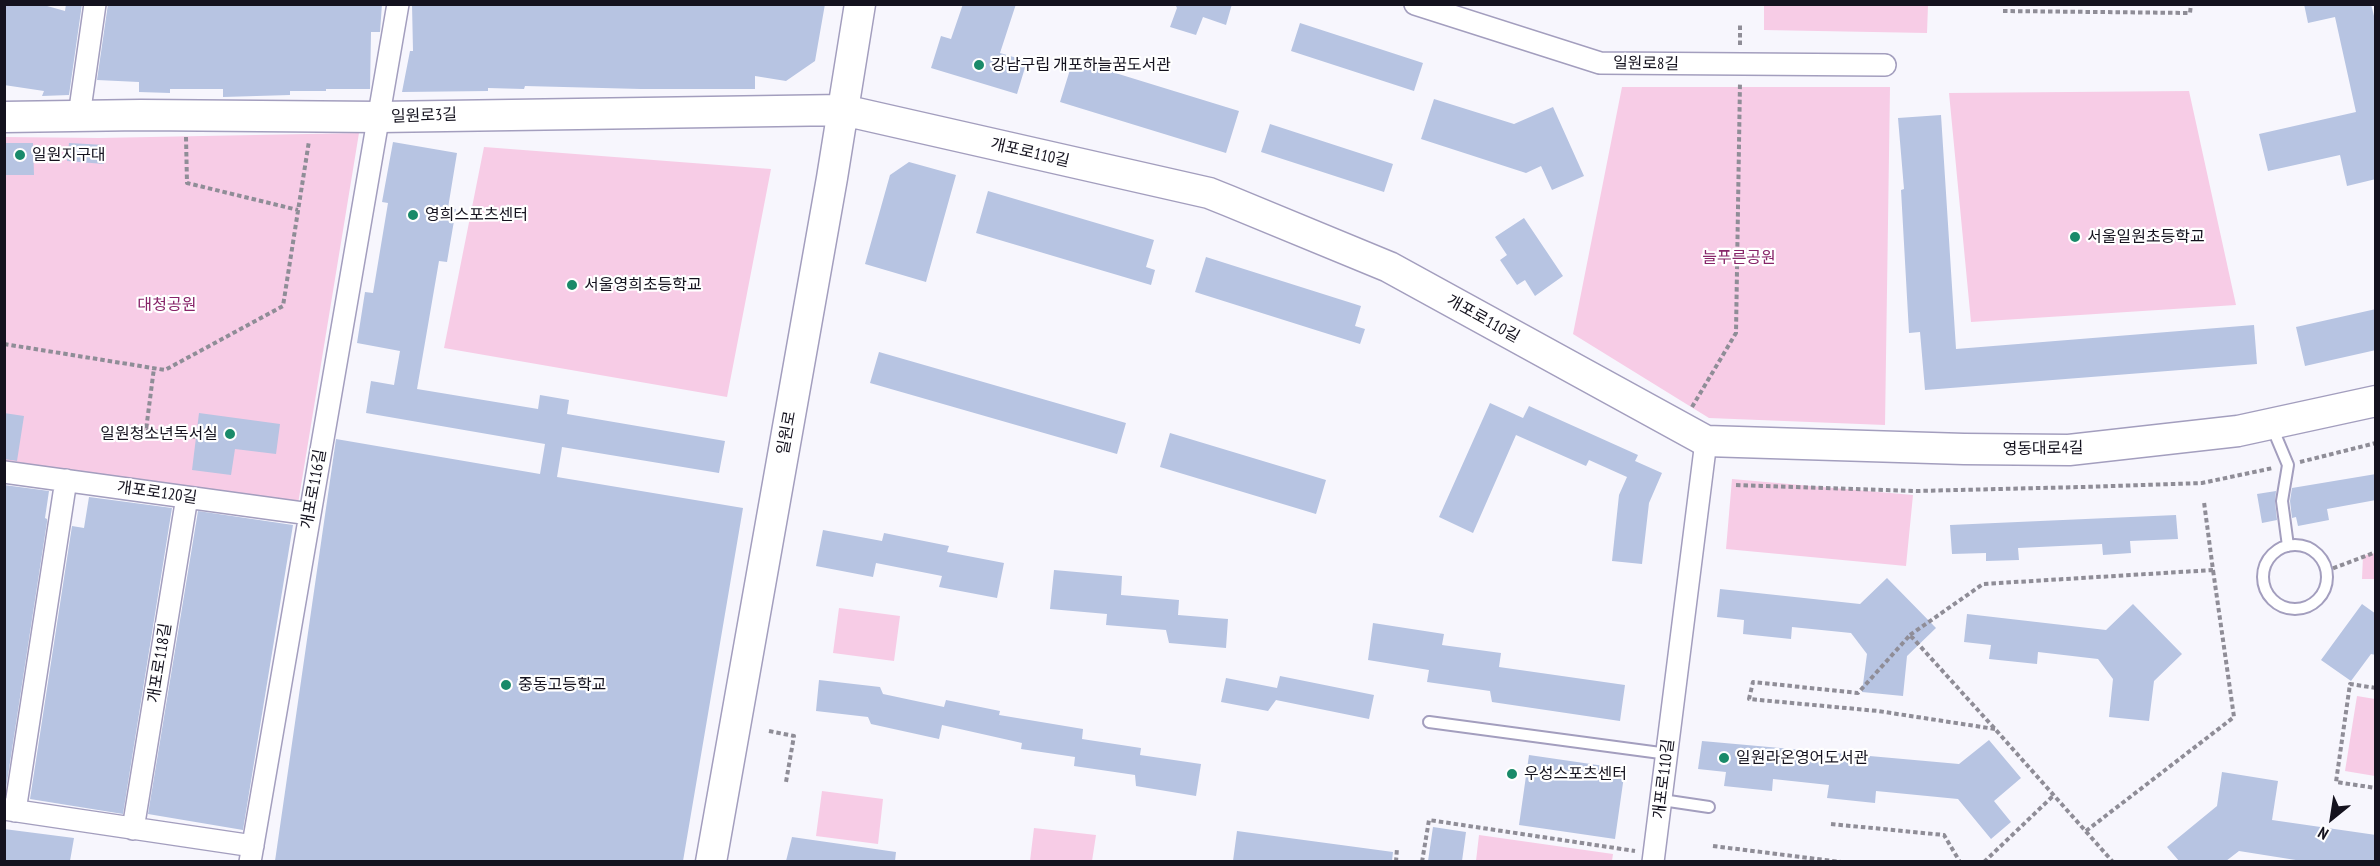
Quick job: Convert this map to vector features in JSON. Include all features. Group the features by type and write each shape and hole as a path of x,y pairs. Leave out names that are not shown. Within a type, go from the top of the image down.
{"street":[{"path":"79,116 95,4"},
{"name":"개포로116길","path":"252,854 398,4"},
{"name":"일원로","path":"711,861 860,4"},
{"name":"일원로8길","path":"1415,4 1600,63 1885,64"},
{"name":"일원로3길","path":"4,117 141,114 379,117 843,110"},
{"name":"개포로110길","path":"843,110 1209,193 1389,267 1693,434 1668,754 1662,800 1645,856"},
{"name":"영동대로4길","path":"1693,434 1964,449 2069,450 2238,431 2376,401"},
{"name":"개포로120길","path":"4,472 310,514"},
{"path":"66,480 10,810 133,829 252,854"},
{"name":"개포로118길","path":"133,829 187,497"}],"lane":[{"path":"2271,424 2288,465 2282,501 2288,546"},
{"path":"2288,546 2308,548 2323,562 2326,571 2327,582 2324,592 2308,606 2298,609 2288,609 2278,604 2265,588 2263,577 2265,567 2278,550 2288,546"},
{"path":"1429,722 1668,754"},
{"path":"1662,800 1709,807"}],"path":[{"path":"2003,11 2190,13 2191,4"},
{"path":"1693,434 1736,333 1740,24"},
{"path":"186,127 188,183 298,210"},
{"path":"4,344 165,370 283,306 310,136"},
{"path":"146,430 154,368"},
{"path":"126,426 196,437"},
{"path":"1736,485 1916,490 2202,483 2376,444"},
{"path":"2086,831 2235,717 2204,502"},
{"path":"2326,571 2376,552"},
{"path":"1995,729 1878,711 1749,699 1753,682 1858,693 1910,635 1983,584 2213,570"},
{"path":"1910,635 2113,861"},
{"path":"2376,688 2350,684 2336,782 2376,788"},
{"path":"769,731 794,736 786,782"},
{"path":"1984,861 2054,795"},
{"path":"1422,861 1429,820 1645,856"},
{"path":"1831,824 1944,835 1960,861"},
{"path":"1713,846 1841,861"},
{"path":"1395,861 1397,848"}],"green space":[{"path":"1764,5 1928,5 1927,33 1764,30"},
{"name":"늘푸른공원","path":"1622,87 1890,87 1885,425 1709,418 1573,334"},
{"path":"2189,91 2236,305 1971,322 1949,93"},
{"name":"대청공원","path":"359,133 298,504 5,463 5,137 99,138"},
{"path":"484,147 771,169 727,397 444,348"},
{"path":"1732,479 1913,495 1906,566 1726,549"},
{"path":"2375,553 2375,579 2362,579 2363,556"},
{"path":"839,608 900,616 894,661 833,653"},
{"path":"2357,696 2375,699 2375,776 2345,771"},
{"path":"822,791 883,799 878,844 816,836"},
{"path":"1034,828 1096,835 1092,861 1030,861"},
{"path":"1479,835 1613,854 1612,861 1476,861"}],"building":[{"path":"4,4 40,4 65,11 66,4 82,4 69,95 42,96 44,91 4,85"},
{"path":"108,4 382,4 380,32 371,32 370,89 326,89 326,91 290,91 290,95 223,97 223,89 170,89 170,93 139,92 139,82 97,80"},
{"path":"412,4 825,4 815,61 786,81 755,76 755,89 525,86 524,89 488,88 488,91 402,92 410,51 413,51"},
{"path":"963,4 1016,4 1000,53 1027,61 1017,94 931,68 941,36 951,39"},
{"path":"1175,4 1232,4 1226,25 1203,17 1196,35 1170,27 1177,8"},
{"path":"2304,4 2371,4 2376,24 2376,179 2347,186 2340,155 2268,171 2259,134 2356,112 2335,17 2308,23"},
{"path":"1300,23 1423,63 1414,91 1291,51"},
{"path":"1073,60 1239,111 1226,153 1060,102"},
{"path":"1434,99 1514,124 1553,107 1584,176 1552,190 1541,166 1526,173 1421,139"},
{"path":"1941,115 1956,349 2254,325 2257,364 1925,390 1920,332 1909,333 1901,190 1904,189 1898,118"},
{"path":"1270,124 1393,164 1384,192 1261,152"},
{"name":"중동고등학교","path":"393,142 457,153 448,208 456,209 447,262 439,261 417,389 538,409 540,395 569,400 567,414 725,441 719,473 562,447 557,477 743,508 683,861 275,861 336,439 540,474 545,444 366,413 371,381 394,385 400,351 357,343 365,292 373,293 388,203 382,202"},
{"path":"4,143 33,143 34,175 4,175"},
{"path":"69,143 105,145 104,164 67,161"},
{"path":"909,162 956,175 926,282 865,264 890,175"},
{"path":"988,191 1154,240 1146,267 1155,270 1151,285 976,233"},
{"path":"1524,218 1563,276 1535,296 1525,280 1517,285 1500,260 1507,255 1495,237"},
{"path":"1206,257 1361,306 1355,326 1365,329 1360,344 1195,292"},
{"path":"2376,309 2376,350 2305,366 2296,327"},
{"path":"879,352 1126,423 1117,454 870,383"},
{"path":"1490,403 1523,418 1529,406 1638,455 1635,461 1662,473 1649,503 1642,564 1612,561 1619,495 1627,477 1589,460 1586,466 1516,435 1473,533 1439,517"},
{"path":"4,413 24,416 17,461 4,459"},
{"path":"199,413 280,424 276,454 235,449 231,475 192,470"},
{"path":"1170,433 1326,480 1316,514 1160,467"},
{"path":"2376,474 2376,500 2327,509 2329,520 2298,526 2296,517 2292,518 2290,501 2292,488"},
{"path":"4,485 49,491 45,518 47,522 5,795"},
{"path":"2276,491 2277,520 2262,523 2257,494"},
{"path":"89,497 172,508 123,814 30,799 72,526 84,528"},
{"path":"198,511 293,525 243,830 148,814"},
{"path":"2176,515 2178,539 2130,541 2131,553 2103,555 2102,544 2018,548 2019,560 1986,561 1986,553 1952,554 1950,525"},
{"path":"823,530 882,541 884,533 949,546 947,552 1004,563 997,598 939,587 942,576 876,563 873,577 816,566"},
{"path":"1054,570 1122,576 1121,595 1179,600 1178,615 1228,619 1226,648 1169,643 1166,630 1106,625 1107,614 1050,609"},
{"path":"1887,578 1936,628 1907,656 1903,696 1862,692 1867,654 1851,633 1792,627 1791,639 1743,634 1744,620 1717,617 1720,589 1860,604"},
{"path":"2133,604 2182,654 2154,681 2149,721 2109,717 2113,679 2098,659 2038,652 2037,664 1989,659 1991,645 1964,642 1967,614 2106,630"},
{"path":"2362,604 2376,614 2376,655 2371,654 2351,681 2321,660"},
{"path":"1373,623 1444,634 1442,645 1501,653 1499,667 1625,685 1620,721 1492,702 1490,691 1427,682 1429,670 1368,660"},
{"path":"1280,676 1374,695 1369,719 1276,700 1268,711 1221,702 1226,678 1277,688"},
{"path":"819,680 880,687 883,694 944,707 946,700 1000,711 999,715 1083,729 1082,739 1141,748 1140,755 1201,764 1196,796 1136,786 1135,775 1074,766 1075,757 1021,749 1022,743 942,725 939,739 871,724 868,717 816,711"},
{"path":"1989,740 2021,778 1994,801 2011,822 1991,839 1958,799 1876,791 1875,803 1827,798 1829,785 1773,779 1772,791 1724,786 1726,772 1698,769 1702,741 1959,764"},
{"path":"1529,755 1625,769 1615,839 1519,825"},
{"path":"2222,772 2278,781 2272,820 2376,835 2376,861 2302,861 2239,851 2226,861 2179,861 2167,847 2217,806"},
{"path":"1433,827 1466,832 1462,861 1428,861"},
{"path":"4,829 74,838 70,861 4,861"},
{"path":"1237,831 1393,852 1392,861 1233,861"},
{"path":"792,837 896,852 895,861 786,861"}],"place":[{"name":"강남구립 개포하늘꿈도서관","path":"979,65"},
{"name":"일원지구대","path":"20,155"},
{"name":"영희스포츠센터","path":"413,215"},
{"name":"서울일원초등학교","path":"2075,237"},
{"name":"서울영희초등학교","path":"572,285"},
{"name":"일원청소년독서실","path":"230,434"},
{"name":"중동고등학교","path":"506,685"},
{"name":"일원라온영어도서관","path":"1724,758"},
{"name":"우성스포츠센터","path":"1512,774"}]}
